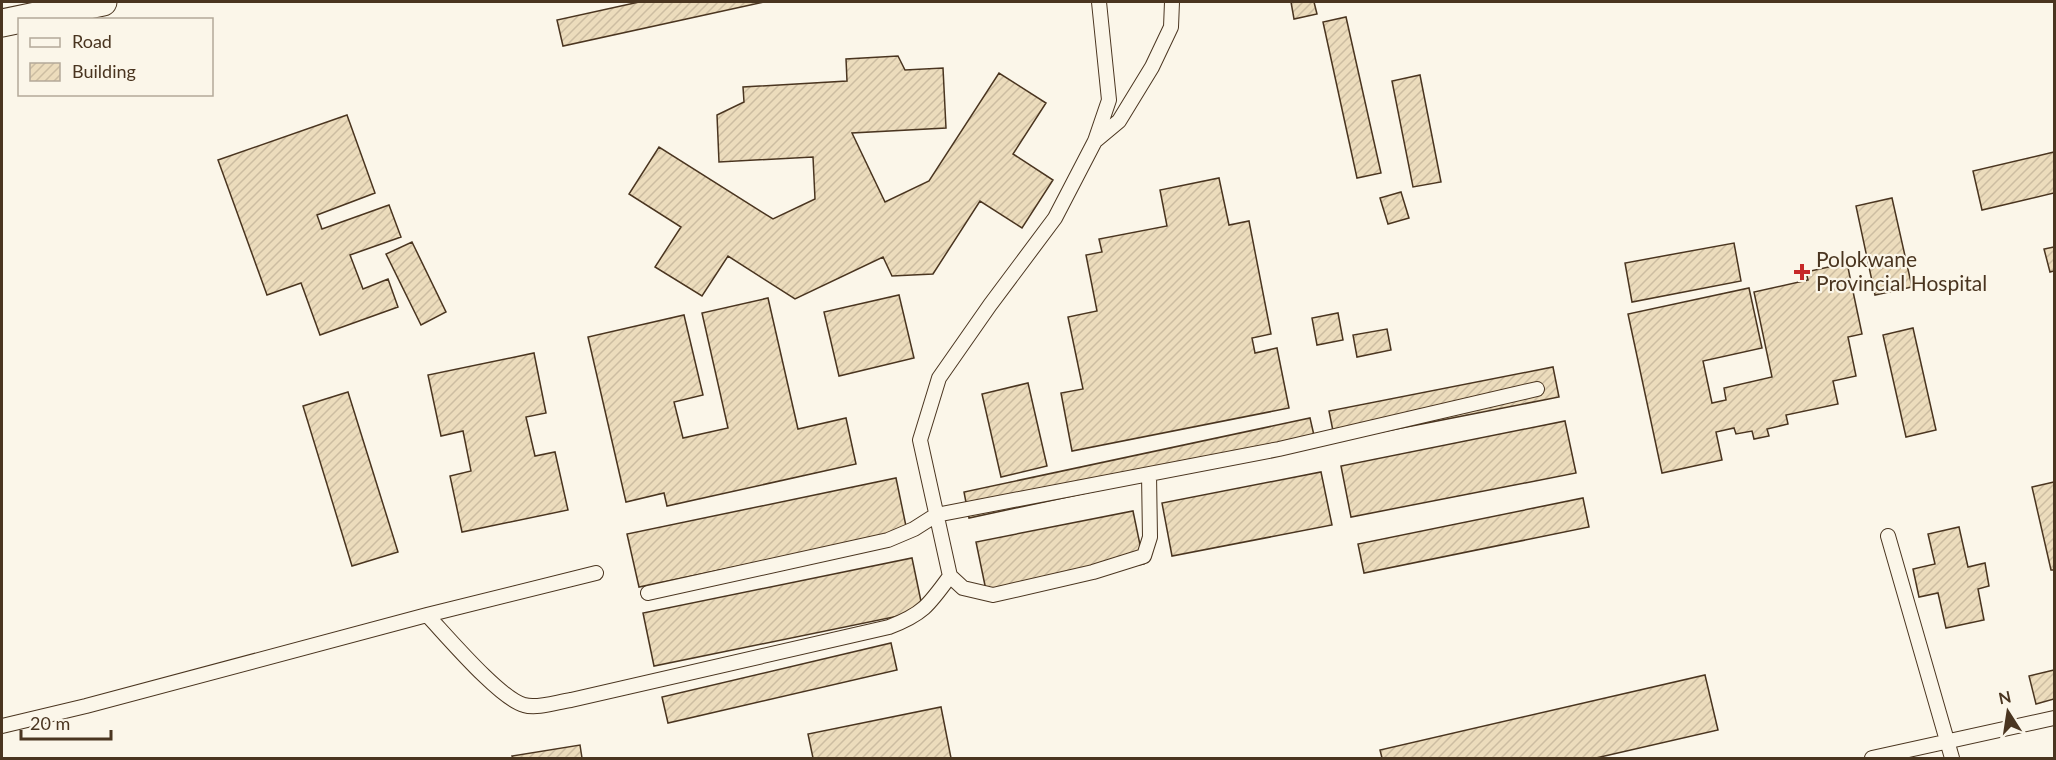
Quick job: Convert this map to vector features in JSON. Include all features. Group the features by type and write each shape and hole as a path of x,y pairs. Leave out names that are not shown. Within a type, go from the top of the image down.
{"street":[{"path":"26,18 103,2"},
{"path":"2,23 18,20"}],"lane":[{"path":"1099,2 1109,100 1095,141 1054,218 939,378 920,440 950,576 963,588 993,595 1093,572 1144,556 1150,537 1149,474"},
{"path":"1095,141 1119,121 1152,67 1171,27 1172,2"},
{"path":"648,593 888,540 914,529 936,514 1279,449 1537,389"},
{"path":"1887,536 1952,759"},
{"path":"2,726 596,573"},
{"path":"427,615 503,693 524,705 541,705 889,627 912,618 932,602 950,576"},
{"path":"1872,759 1948,740 2055,718"}],"building":[{"path":"639,2 764,2 563,46 557,20"},
{"path":"1291,2 1314,2 1317,14 1294,19"},
{"path":"1346,17 1381,173 1357,178 1323,22"},
{"path":"898,56 905,70 943,68 946,128 852,133 885,202 929,181 999,73 1046,103 1013,154 1053,180 1022,228 980,201 933,274 892,276 883,257 795,299 728,256 702,296 655,267 681,227 629,194 659,147 773,219 815,199 813,157 719,162 717,115 744,102 743,87 847,81 846,59"},
{"path":"1420,75 1441,182 1413,187 1392,81"},
{"path":"347,115 375,193 317,215 322,229 389,205 401,237 350,255 363,289 388,279 398,307 320,335 301,283 267,295 218,160"},
{"path":"2054,152 2054,193 1982,210 1973,171"},
{"path":"1219,178 1229,225 1249,221 1271,334 1252,338 1255,353 1277,348 1289,408 1072,451 1061,393 1083,389 1068,317 1097,311 1086,255 1102,252 1099,239 1167,226 1160,190"},
{"path":"1401,192 1409,218 1388,224 1380,198"},
{"path":"1892,198 1912,287 1875,295 1856,206"},
{"path":"412,242 446,312 421,325 386,254"},
{"path":"1734,243 1741,281 1632,302 1625,263"},
{"path":"2054,247 2054,271 2050,272 2044,249"},
{"path":"1847,263 1862,334 1848,337 1856,376 1833,381 1838,404 1786,415 1788,424 1767,429 1769,436 1754,439 1752,431 1736,434 1734,428 1716,432 1722,460 1662,473 1628,314 1749,288 1762,348 1703,361 1712,403 1726,400 1724,388 1772,377 1754,292 1808,280 1806,272"},
{"path":"899,295 914,358 839,376 824,312"},
{"path":"768,298 798,429 846,418 856,464 667,506 664,493 626,502 588,337 684,315 703,395 674,402 683,438 728,428 702,313"},
{"path":"1338,313 1343,340 1317,345 1312,318"},
{"path":"1913,328 1936,430 1906,437 1883,335"},
{"path":"1387,329 1391,350 1357,357 1353,335"},
{"path":"534,353 546,413 526,417 535,456 555,452 568,510 462,532 450,476 471,471 463,431 441,436 428,375"},
{"path":"1553,367 1559,397 1335,441 1329,411"},
{"path":"1028,383 1047,466 1001,477 982,394"},
{"path":"348,392 398,552 352,566 303,406"},
{"path":"1310,418 1316,444 969,518 964,492"},
{"path":"1565,421 1576,473 1351,517 1341,466"},
{"path":"1321,472 1332,525 1172,556 1162,503"},
{"path":"896,478 907,531 639,587 627,534"},
{"path":"2054,482 2054,570 2051,570 2032,487"},
{"path":"1583,498 1589,527 1364,573 1358,544"},
{"path":"1133,511 1144,564 987,595 976,542"},
{"path":"1959,527 1968,567 1985,563 1989,586 1978,589 1984,620 1946,628 1938,593 1919,597 1913,569 1935,564 1928,534"},
{"path":"912,558 923,611 654,666 643,613"},
{"path":"891,643 897,670 668,723 662,697"},
{"path":"2054,670 2054,699 2036,704 2029,676"},
{"path":"1705,675 1718,730 1596,758 1382,758 1380,750"},
{"path":"941,707 951,758 813,758 808,734"},
{"path":"580,745 582,758 513,758 512,756"}],"place":[{"name":"Polokwane Provincial Hospital","path":"1802,272"}]}
